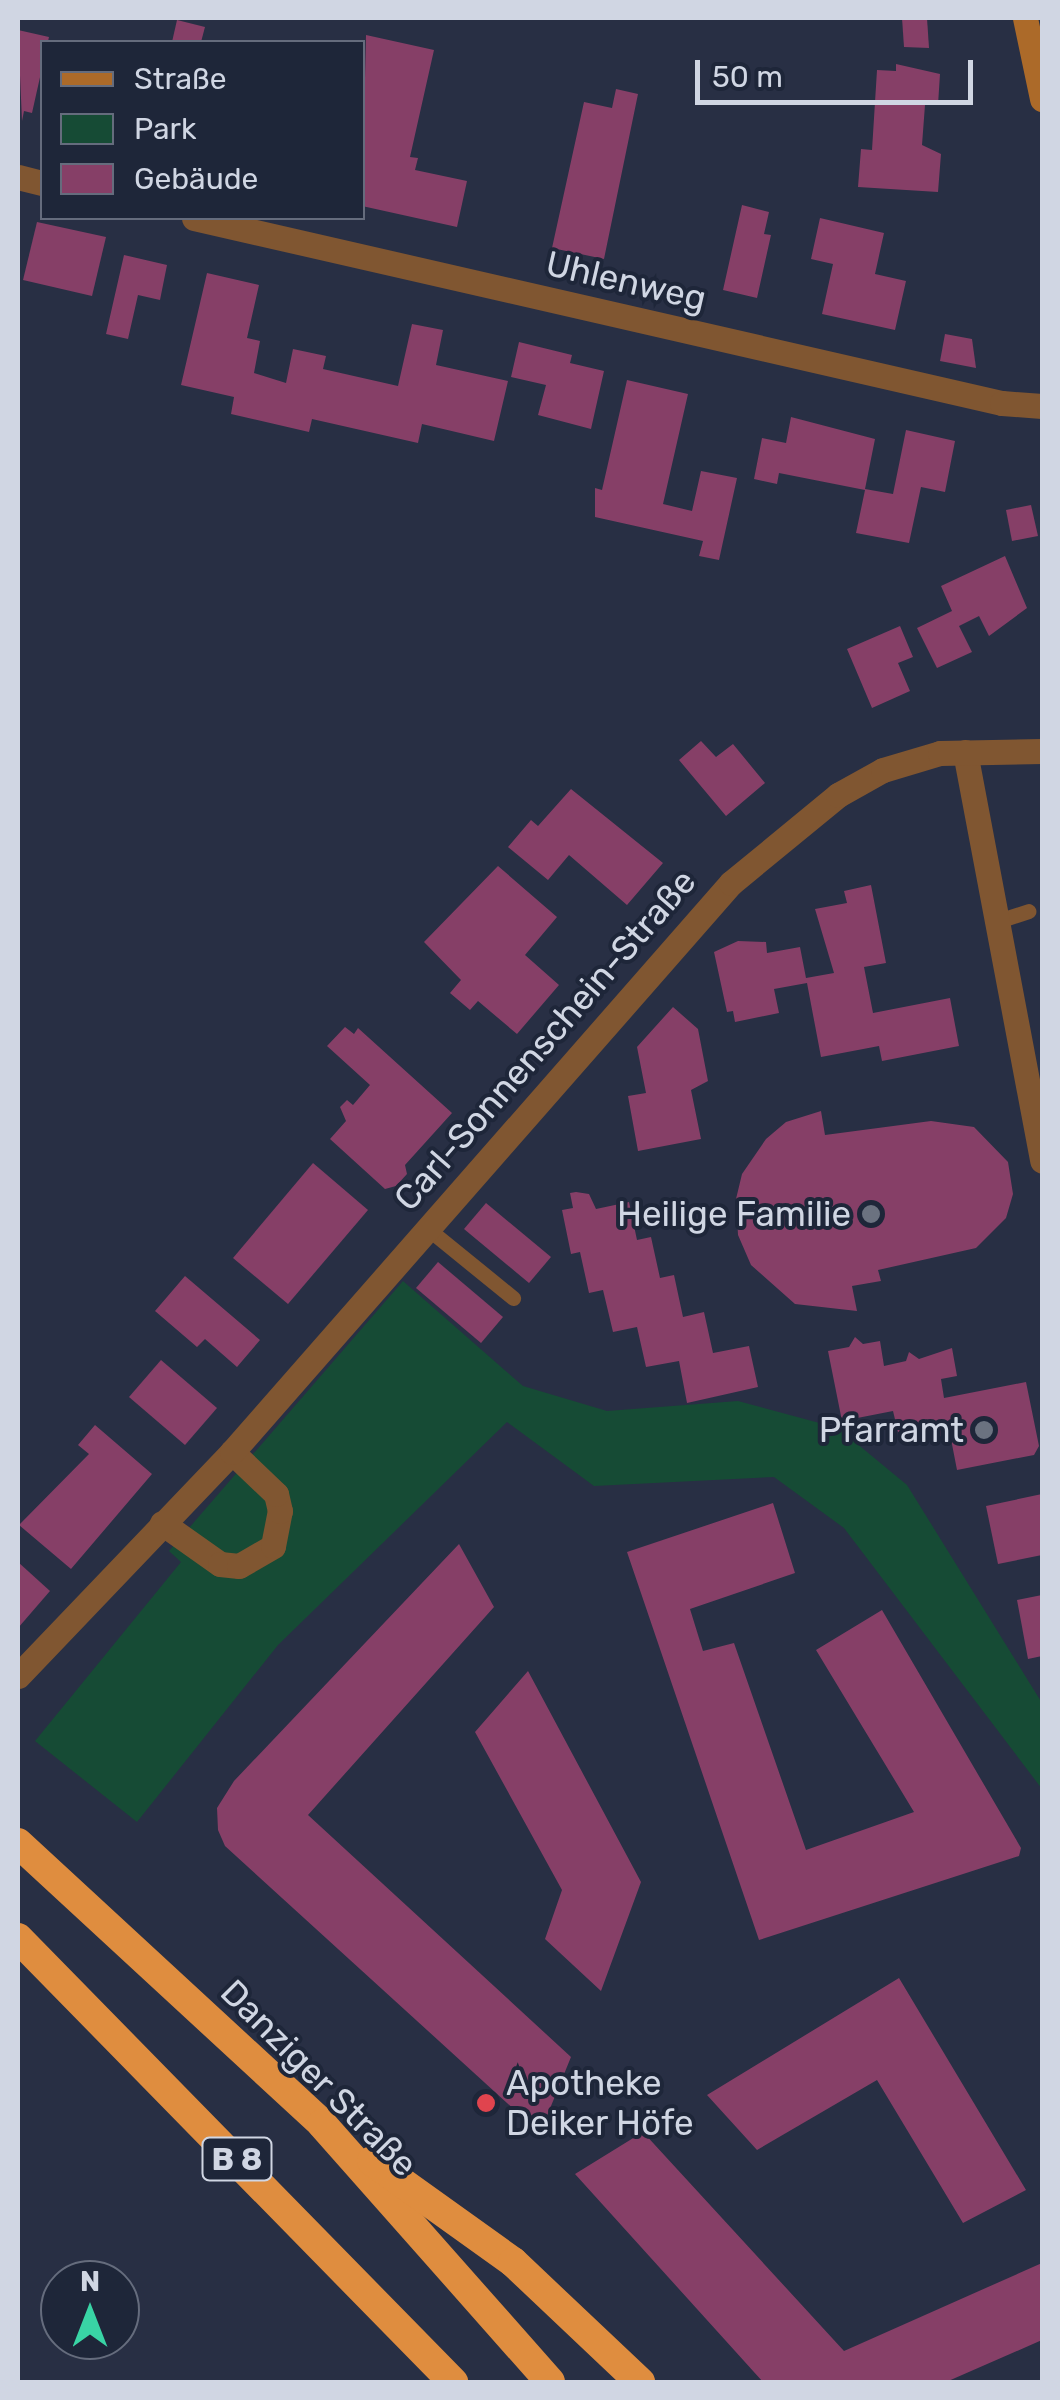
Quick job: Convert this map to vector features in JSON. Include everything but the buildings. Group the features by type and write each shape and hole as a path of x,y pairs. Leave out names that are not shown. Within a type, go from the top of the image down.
{"highway":[{"name":"Danziger Straße","path":"18,1843 322,2124 550,2382"},
{"name":"B 8","path":"18,1938 454,2382"},
{"path":"322,2124 513,2262 640,2382"}],"street":[{"path":"1025,18 1042,99"},
{"name":"Uhlenweg","path":"203,220 1002,404 1042,406"},
{"name":"Carl-Sonnenschein-Straße","path":"18,1676 232,1452 730,883 858,783 911,759 966,752 1042,750"},
{"path":"966,752 1042,1161"},
{"path":"162,1524 220,1564 257,1560 273,1546 280,1511 276,1494 232,1452"}],"lane":[{"path":"998,921 1028,911"},
{"path":"428,1228 513,1298"}],"green space":[{"path":"403,1281 523,1386 607,1411 738,1401 838,1428 907,1485 1042,1703 1042,1789 844,1528 774,1477 594,1486 507,1422 278,1645 137,1822 35,1741 181,1562 169,1551"}],"place":[{"name":"Heilige Familie","path":"871,1214"},
{"name":"Pfarramt","path":"984,1430"},
{"name":"Apotheke Deiker Höfe","path":"486,2103"}]}
